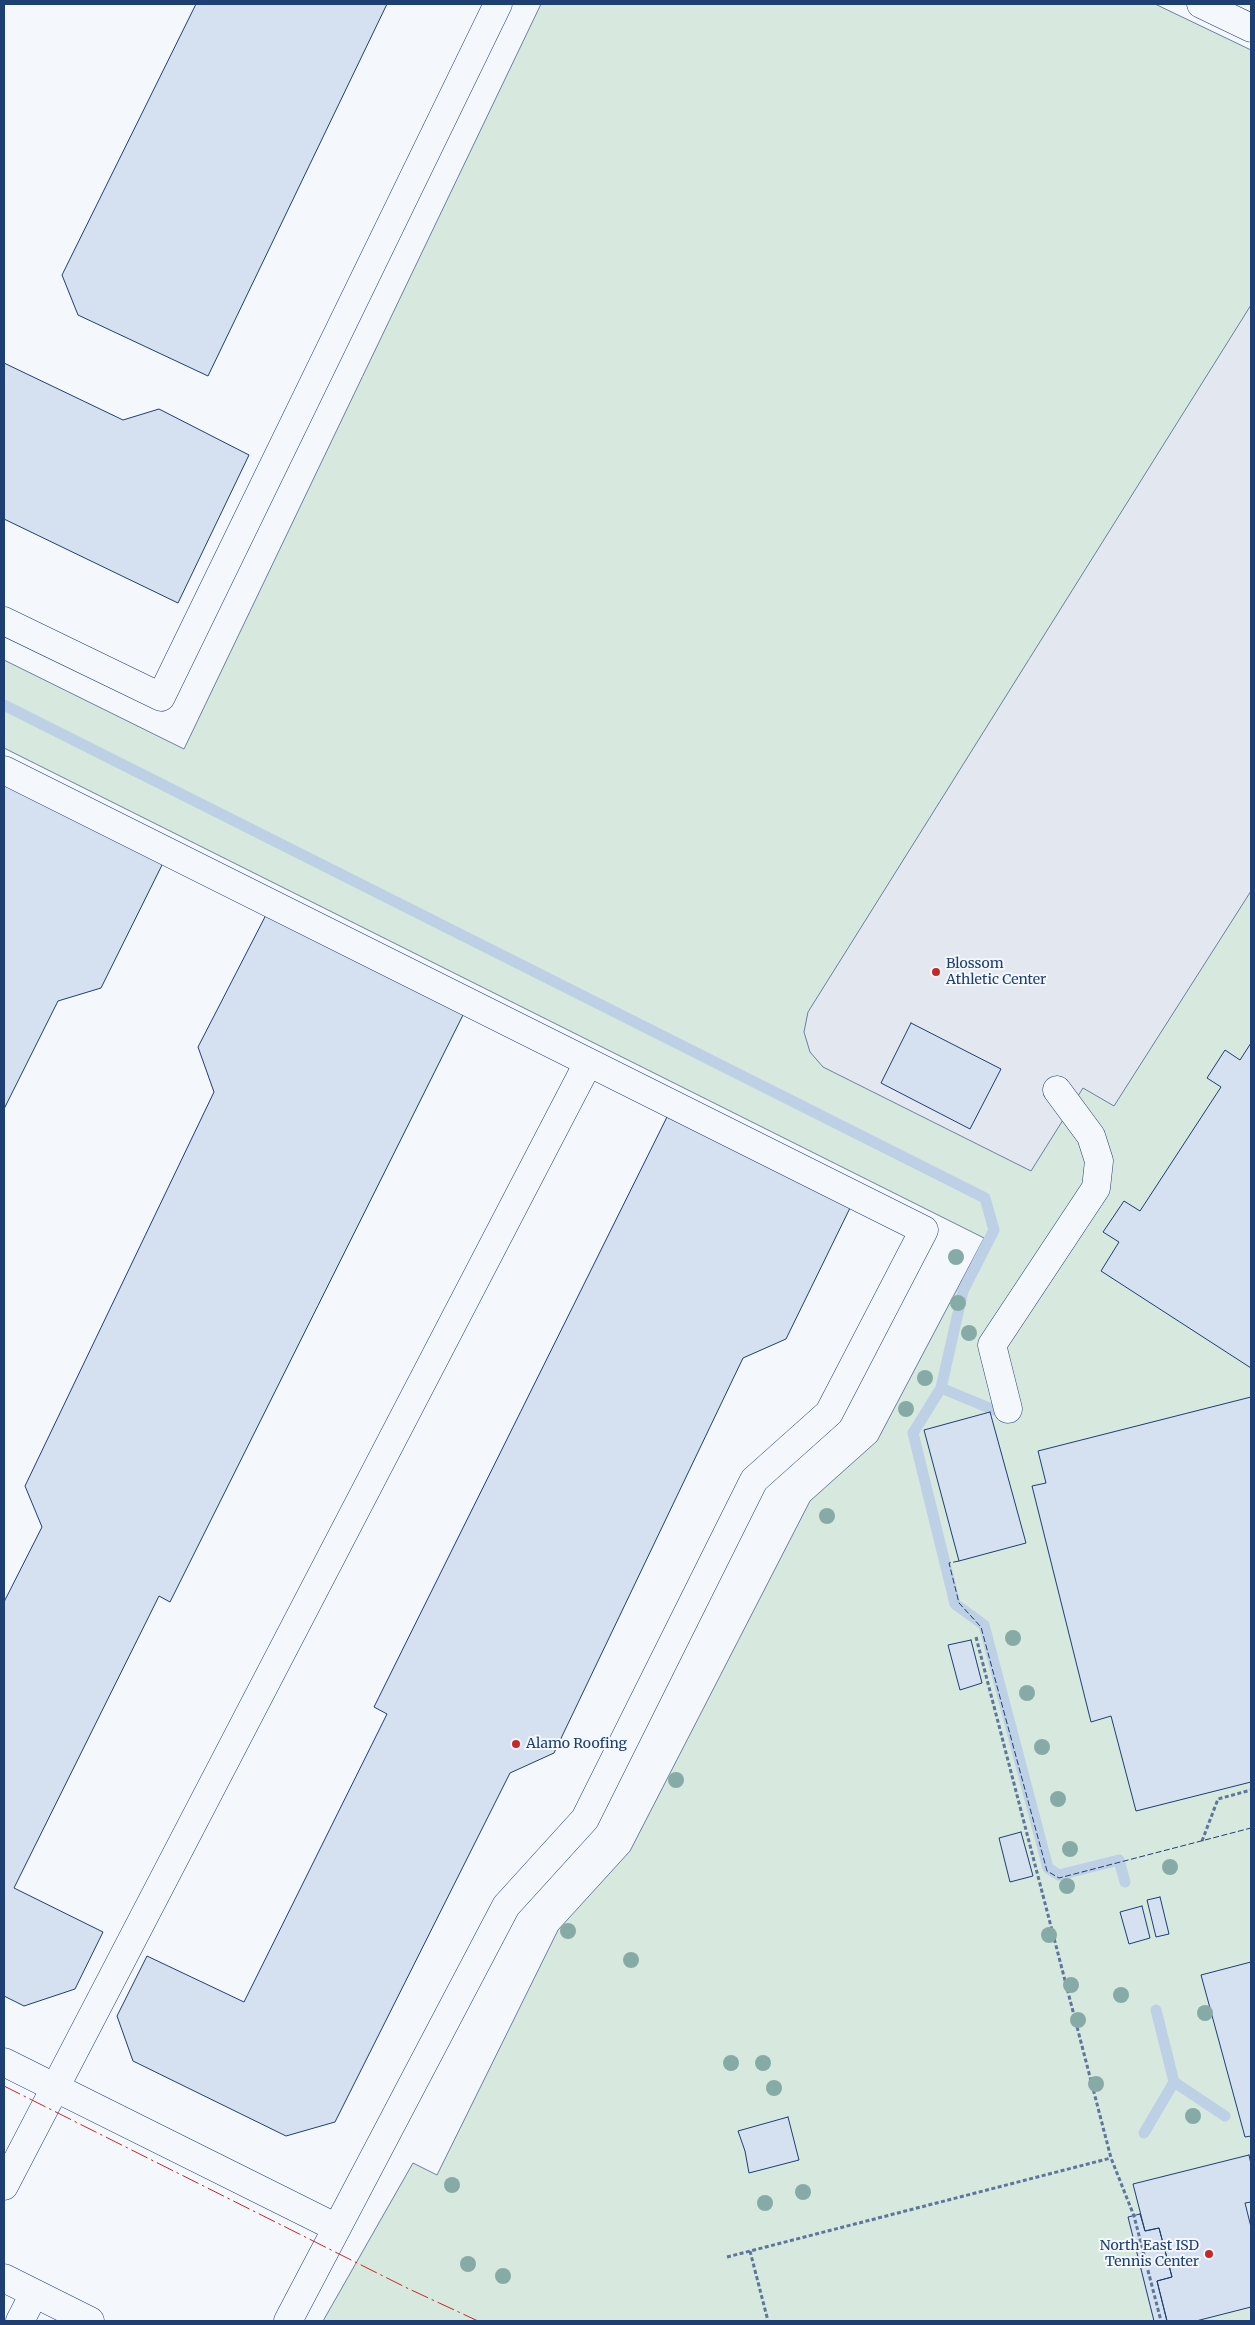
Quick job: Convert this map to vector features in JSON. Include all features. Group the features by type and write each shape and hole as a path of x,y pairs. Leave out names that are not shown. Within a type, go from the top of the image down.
{"main road":[{"path":"4,621 161,697 498,4"},
{"path":"1201,4 1251,28"},
{"path":"4,770 924,1230 829,1412 754,1480 586,1819 506,1906 288,2321"},
{"path":"4,2186 588,1063"},
{"path":"1008,1409 992,1345 1096,1188 1099,1160 1091,1136 1057,1090"},
{"path":"4,2062 337,2228"},
{"path":"4,2278 90,2321"},
{"path":"20,2321 34,2294"}],"path":[{"path":"976,1637 1111,2158 1134,2216 1161,2321"},
{"path":"1202,1841 1218,1799 1251,1790"},
{"path":"727,2257 1111,2158"},
{"path":"750,2251 768,2321"}],"shaded area":[{"name":"Blossom Athletic Center","path":"541,4 1155,4 1251,50 1251,2321 323,2321 413,2163 437,2175 558,1930 630,1851 810,1501 877,1441 984,1238 4,748 4,660 184,749"},
{"path":"1251,305 1251,891 1114,1106 1083,1088 1031,1171 823,1067 810,1052 804,1032 808,1012"}],"building":[{"path":"196,4 387,4 208,376 78,315 62,275"},
{"path":"4,363 123,420 159,409 249,455 178,603 4,519"},
{"path":"4,782 164,861 101,988 58,1001 4,1109"},
{"path":"268,911 466,1009 170,1602 159,1596 14,1888 103,1932 75,1989 24,2006 4,1996 4,1602 42,1527 25,1486 214,1092 198,1047"},
{"path":"911,1023 1001,1069 970,1129 881,1083"},
{"path":"1251,1043 1251,1368 1101,1271 1119,1242 1103,1232 1124,1201 1140,1211 1221,1087 1207,1078 1225,1050 1240,1060"},
{"path":"667,1117 851,1206 786,1339 743,1358 554,1753 510,1773 335,2122 286,2136 133,2061 117,2016 147,1956 244,2002 387,1714 374,1707"},
{"path":"1251,1397 1251,1782 1136,1811 1111,1716 1091,1722 1032,1486 1046,1483 1038,1451"},
{"path":"990,1412 1026,1543 959,1561 924,1430"},
{"path":"971,1640 982,1683 960,1690 948,1645"},
{"path":"1021,1832 1033,1876 1010,1882 999,1838"},
{"path":"1160,1897 1169,1934 1156,1937 1147,1900"},
{"path":"1142,1906 1150,1938 1129,1944 1120,1912"},
{"path":"1251,1962 1251,2136 1245,2137 1201,1975"},
{"path":"788,2117 799,2160 749,2173 745,2151 738,2131"},
{"name":"North East ISD Tennis Center","path":"1249,2155 1251,2164 1251,2202 1245,2203 1251,2227 1251,2307 1196,2321 1167,2321 1157,2281 1172,2277 1159,2228 1145,2231 1133,2184"},
{"path":"1140,2214 1145,2231 1159,2228 1172,2277 1157,2281 1167,2321 1154,2321 1128,2217"}],"waterway":[{"path":"4,705 985,1198 994,1230 963,1291 941,1388 913,1433 955,1604 984,1625 1048,1868 1059,1875 1119,1860 1125,1882"},
{"path":"941,1388 994,1410"},
{"path":"1156,2010 1174,2082 1225,2116"},
{"path":"1144,2133 1174,2082"}],"fence":[{"path":"959,1561 949,1563 959,1603 981,1627 1047,1871 1059,1878 1251,1828"}],"power":[{"path":"4,2086 407,2288 478,2321"}],"place":[{"name":"Blossom Athletic Center","path":"936,972"},
{"name":"Alamo Roofing","path":"516,1744"},
{"name":"North East ISD Tennis Center","path":"1209,2254"}]}
